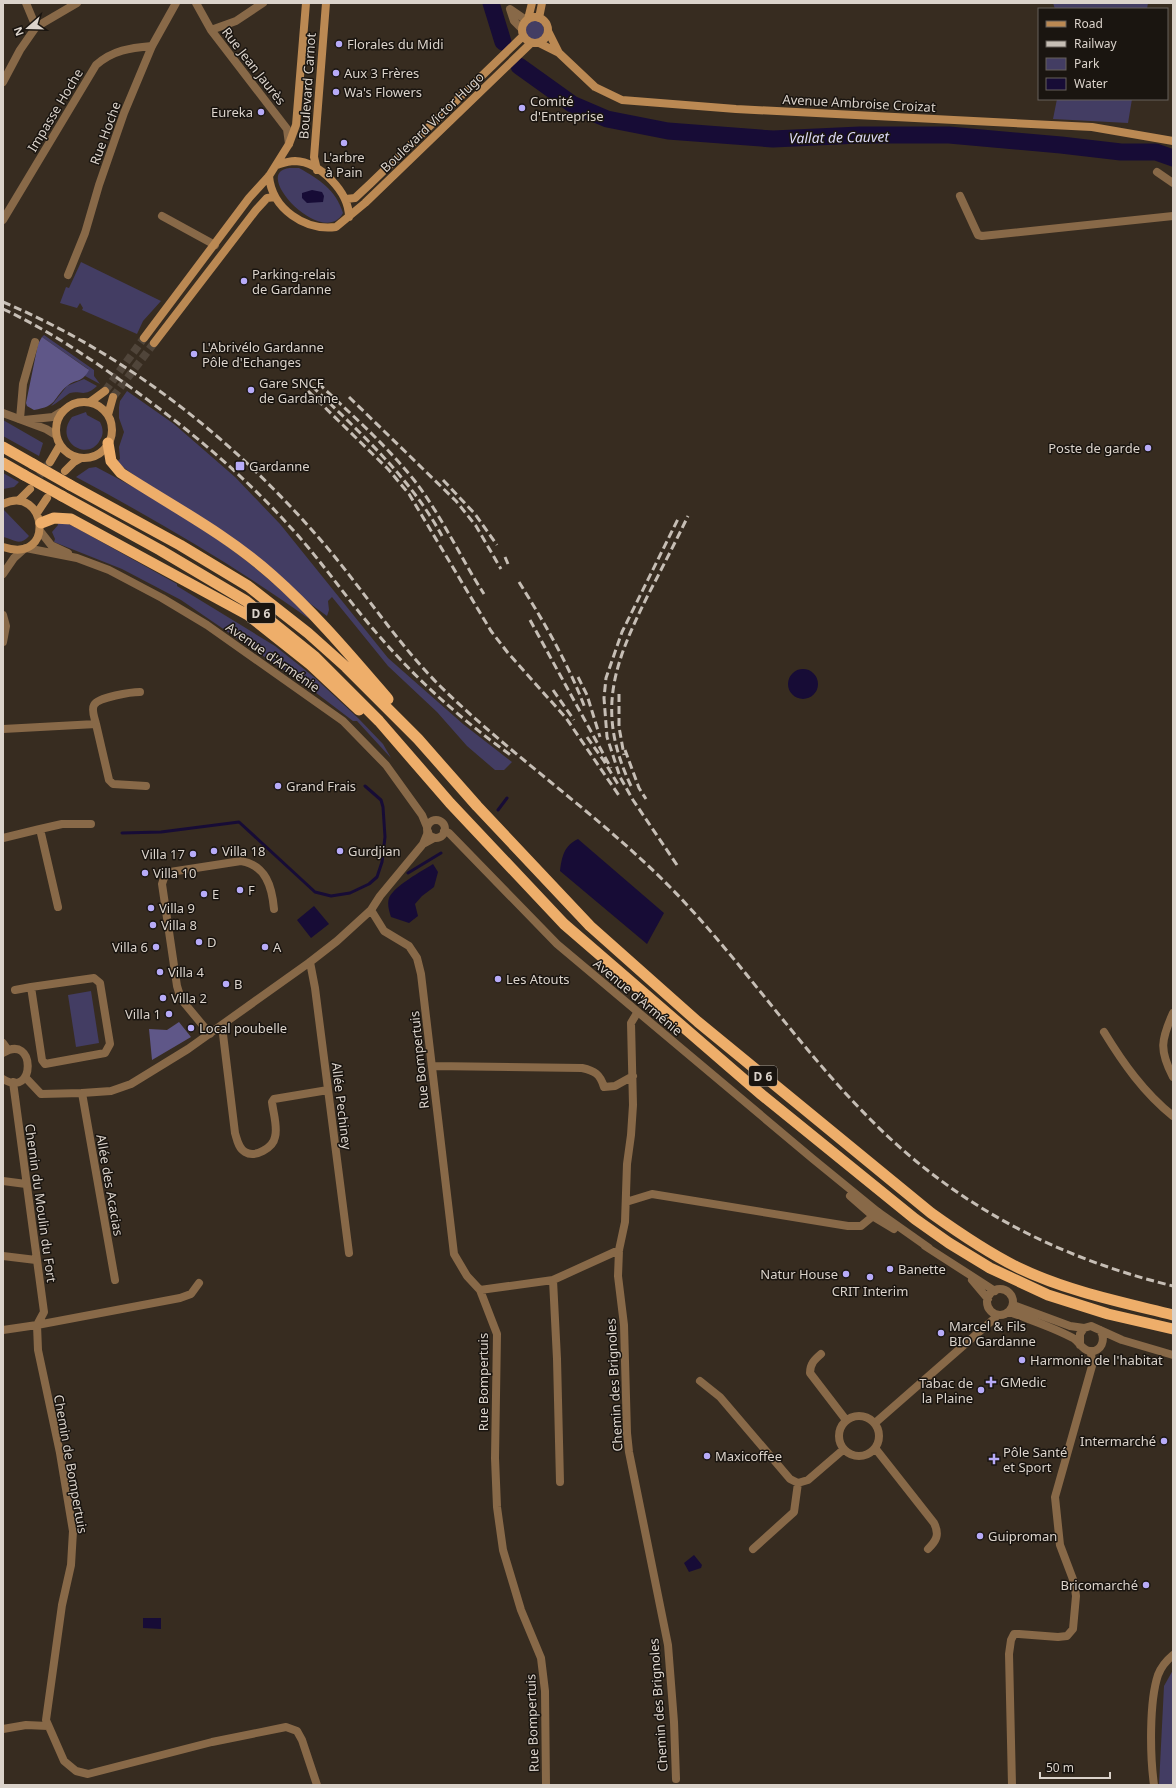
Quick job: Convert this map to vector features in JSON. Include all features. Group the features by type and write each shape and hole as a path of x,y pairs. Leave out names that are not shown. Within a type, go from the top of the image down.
{"highway":[{"path":"108,444 111,460 121,473 212,529 271,574 332,634 394,706 418,739"},
{"name":"D 6","path":"3,447 160,533 248,586 308,633 346,667 418,739 482,812 590,926 698,1022 931,1213 972,1241 1019,1268 1062,1285 1104,1298 1173,1315"},
{"name":"D 6","path":"3,463 160,550 246,601 314,656 350,691 564,924 762,1094 915,1219 948,1242 990,1268 1048,1295 1108,1314 1173,1329"},
{"path":"39,522 54,518 72,519 248,615 338,690 426,775"}],"main road":[{"name":"Boulevard Carnot","path":"277,165 289,144 296,125 306,3"},
{"name":"Boulevard Carnot","path":"317,170 314,157 326,3"},
{"path":"532,3 525,22 523,36 535,43 544,40 548,31 546,23 539,18"},
{"path":"539,18 542,3"},
{"path":"525,22 539,18"},
{"name":"Avenue Ambroise Croizat","path":"548,31 559,53 595,87 622,100 736,109 1092,127 1173,141"},
{"name":"Boulevard Victor Hugo","path":"346,199 355,198 366,188 523,36"},
{"name":"Avenue Ambroise Croizat","path":"535,43 559,53"},
{"name":"Boulevard Victor Hugo","path":"349,217 535,43"},
{"path":"144,338 259,186 270,176 277,165 286,161 296,161 307,164 335,183 346,199 349,207 349,217 336,227 312,226 294,217 275,197 270,186 270,176"},
{"path":"154,343 256,210 267,198 275,197"},
{"path":"90,402 105,391"},
{"path":"108,415 113,397"},
{"path":"65,471 74,462 81,458 96,454 108,444 111,434 111,424 108,415 100,407 90,402 74,403 61,412 56,424 56,435 60,445 65,451 81,458"},
{"path":"50,462 60,445"},
{"path":"19,500 30,489"},
{"path":"3,547 13,551 25,549 32,544 47,498"},
{"path":"3,504 11,500 19,500 30,504 39,522"}],"street":[{"path":"3,82 20,50 36,27 77,3"},
{"name":"Rue Hoche","path":"68,276 85,233 99,185 124,113 152,46 176,3"},
{"name":"Rue Jean Jaurès","path":"196,3 212,30 287,129 289,144"},
{"path":"212,30 236,21 262,3"},
{"path":"27,4 36,27"},
{"path":"509,6 525,22"},
{"name":"Impasse Hoche","path":"3,220 96,65 105,56 123,49 152,46"},
{"path":"1158,172 1173,183"},
{"path":"960,196 978,234 982,236 1173,216"},
{"path":"162,216 215,245"},
{"path":"22,420 23,384 35,342"},
{"path":"22,420 46,418 61,412"},
{"path":"3,413 56,435"},
{"name":"Avenue d'Arménie","path":"39,522 51,545 78,558 109,570 188,613 343,721 375,752 434,831 449,833 457,843 557,944 813,1159 844,1190 876,1214 995,1290"},
{"path":"3,574 14,558 25,549"},
{"name":"Avenue d'Arménie","path":"25,549 78,558"},
{"path":"3,615 6,626 3,642"},
{"path":"140,692 130,692 98,701 94,705 93,710 109,780 113,784 146,786"},
{"path":"3,729 96,724"},
{"path":"3,838 62,824 91,824"},
{"path":"40,829 58,907"},
{"path":"25,1077 41,1094 82,1094 111,1091 131,1084 158,1068 222,1026 310,962 371,910 380,896 434,831"},
{"path":"210,1034 181,999 177,986 162,884 164,878 170,872 241,861 249,862 265,873 272,894 274,909"},
{"name":"Rue Bompertuis","path":"371,910 384,932 409,946 417,958 421,974 454,1254 467,1276 480,1290 497,1334 495,1458 497,1507 503,1550 521,1610 541,1658 545,1691 546,1785"},
{"name":"Allée Pechiney","path":"310,962 315,988 349,1253"},
{"path":"15,990 31,987 94,978 98,980 100,983 110,1044 109,1049 105,1053 45,1064 42,1060 31,987"},
{"name":"Chemin des Brignoles","path":"638,1013 631,1022 633,1076 631,1135 627,1164 625,1222 619,1250 618,1276 624,1325 627,1439 668,1645 674,1722 676,1779"},
{"path":"1173,1014 1164,1035 1163,1048 1165,1062 1173,1077"},
{"path":"222,1026 236,1133 239,1146 245,1152 260,1152 269,1147 276,1135 272,1102 274,1099 328,1090"},
{"path":"1104,1032 1137,1080 1149,1094 1173,1116"},
{"path":"3,1079 14,1082 25,1077 29,1068 27,1058 20,1051 5,1049"},
{"path":"432,1066 582,1068 594,1071 600,1076 604,1087 614,1086 633,1076"},
{"name":"Chemin du Moulin du Fort","path":"14,1082 26,1184 44,1312 37,1325"},
{"name":"Allée des Acacias","path":"82,1094 115,1280"},
{"path":"3,1181 26,1184"},
{"path":"626,1202 652,1194 848,1226 861,1226 876,1214"},
{"path":"480,1290 553,1280 619,1250"},
{"path":"3,1256 36,1260"},
{"name":"Avenue d'Arménie","path":"956,1265 980,1287 988,1299"},
{"path":"553,1280 557,1359 560,1482"},
{"path":"3,1330 180,1298 191,1294 199,1283"},
{"path":"995,1290 1008,1292 1012,1298 1011,1308 1002,1315 994,1313 989,1308 988,1299 995,1290"},
{"path":"1011,1308 1070,1326 1084,1328 1091,1326 1122,1340 1173,1355"},
{"path":"1011,1308 1074,1338 1080,1345 1091,1351"},
{"path":"875,1423 995,1318"},
{"name":"Chemin de Bompertuis","path":"37,1325 38,1350 60,1453 73,1531 71,1565 62,1605 46,1720 64,1761 76,1771 88,1774 212,1742 286,1726 297,1732 302,1740 317,1785"},
{"path":"1080,1345 1080,1334 1084,1328"},
{"path":"1100,1330 1104,1338 1102,1346"},
{"path":"1091,1351 1110,1342 1122,1340"},
{"path":"1012,1785 1009,1654 1011,1640 1014,1634 1058,1638 1067,1636 1073,1629 1076,1596 1074,1582 1060,1545 1055,1497 1058,1480 1092,1366 1091,1351"},
{"path":"821,1354 810,1367 810,1373 846,1420"},
{"path":"700,1381 720,1397 790,1479 798,1483 808,1480 844,1449"},
{"path":"858,1416 864,1416 875,1423 879,1436 875,1448 865,1455 860,1456 848,1453 840,1444 839,1431 846,1420 858,1416"},
{"path":"875,1448 934,1523 937,1536 934,1544 928,1549"},
{"path":"753,1549 794,1512 798,1483"},
{"path":"1154,1785 1150,1757 1155,1687 1159,1673 1167,1660 1173,1655"},
{"path":"3,1729 26,1725 48,1726"}],"green space":[{"path":"1053,3 1148,3 1147,8 1055,8"},
{"path":"534,20 541,23 544,30 541,37 534,40 527,37 524,30 527,23"},
{"path":"1057,100 1132,100 1128,123 1053,119"},
{"path":"287,168 299,168 320,181 336,198 343,213 334,221 323,222 311,218 298,210 288,199 281,188 278,178 281,171"},
{"path":"81,262 161,301 143,321 137,334 82,310 83,308 80,303 77,308 60,303 66,287 69,288"},
{"path":"44,335 94,370 94,376 100,384 85,376 88,369 42,337"},
{"path":"84,379 97,386 93,390 86,393 70,393 51,406 67,386"},
{"path":"127,391 174,424 235,477 280,524 388,658 463,724 512,762 504,770 495,770 467,746 437,712 388,666 332,597 328,601 329,610 327,616 116,462 120,459 119,447 124,432 119,418 119,407 120,401"},
{"path":"86,412 87,415 100,422 103,431 100,440 95,447 81,449 74,446 69,441 67,426 72,417"},
{"path":"3,420 43,443 39,456 3,436"},
{"path":"96,467 183,516 238,554 289,597 312,621 284,601 197,545 76,477 89,468"},
{"path":"3,473 19,482 14,487 3,489"},
{"path":"4,510 29,536 19,542 3,537"},
{"path":"57,521 73,526 177,584 177,586 275,646 314,677 358,718 383,744 391,758 357,721 353,721 307,686 181,600 122,569 54,542 55,539 52,532 58,525"},
{"path":"91,991 99,1043 76,1047 68,995"},
{"path":"1173,1670 1173,1785 1159,1785 1164,1686"}],"shaded area":[{"path":"42,337 89,370 84,377 67,386 51,404 34,410 27,406 26,403 38,344"},
{"path":"179,1022 191,1037 152,1060 149,1029 167,1030"}],"water":[{"path":"312,190 322,192 324,196 323,202 307,203 302,198 302,193"},
{"path":"803,669 809,670 817,678 817,690 809,698 803,699 797,698 789,690 788,684 789,678 797,670"},
{"path":"578,839 664,913 647,944 560,871 564,852 573,842"},
{"path":"433,864 438,872 434,887 422,896 415,904 418,916 409,923 391,917 388,903 392,893 409,879"},
{"path":"314,906 329,924 311,938 297,920"},
{"path":"694,1555 702,1565 701,1568 689,1572 684,1563"},
{"path":"143,1618 161,1618 161,1629 143,1628"}],"waterway":[{"name":"Vallat de Cauvet","path":"491,3 503,42"},
{"name":"Vallat de Cauvet","path":"519,66 572,104 607,119 668,131 773,139 860,135 949,135 1121,152 1156,152 1173,158"},
{"path":"122,833 161,832 239,822 315,892 331,896 350,893 369,884 377,877 382,862 385,837 383,807 381,800 365,786"},
{"path":"498,810 507,798"},
{"path":"408,873 441,853"}],"tunnel":[{"path":"105,391 144,338"},
{"path":"113,397 154,343"},
{"path":"32,485 50,462"}],"railway":[{"path":"3,302 48,323 92,347 134,373 213,433 250,466 319,538 349,574 391,630 437,683 499,740 628,847 659,876 712,933 803,1045 851,1099 908,1155 977,1205 1013,1226 1051,1245 1090,1261 1173,1286"},
{"path":"3,309 50,334 94,362 169,416 212,451 254,489 293,530 369,624 410,670 459,715 512,756"},
{"path":"318,383 380,442 414,480 442,522 484,594"},
{"path":"312,386 383,456 415,494 442,536"},
{"path":"308,391 388,469 409,494 491,631 508,653 566,718 620,797"},
{"path":"349,397 456,501 476,526 501,569"},
{"path":"443,480 475,514 497,545"},
{"path":"631,786 620,759 614,735 612,712 613,690 625,645 647,597 688,516"},
{"path":"677,865 633,800 620,777 607,737 604,698 606,678 622,632 679,517"},
{"path":"505,557 508,564"},
{"path":"519,582 555,643 585,708"},
{"path":"530,620 611,768"},
{"path":"578,677 587,695 600,737"},
{"path":"553,690 574,720"},
{"path":"619,694 619,727 624,755"},
{"path":"587,737 619,786"},
{"path":"625,750 639,788 646,799"}],"place":[{"name":"Florales du Midi","path":"339,44"},
{"name":"Aux 3 Frères","path":"336,73"},
{"name":"Wa's Flowers","path":"336,92"},
{"name":"Comité d'Entreprise","path":"522,108"},
{"name":"Eureka","path":"261,112"},
{"name":"L'arbre à Pain","path":"344,143"},
{"name":"Parking-relais de Gardanne","path":"244,281"},
{"name":"L'Abrivélo Gardanne Pôle d'Echanges","path":"194,354"},
{"name":"Gare SNCF de Gardanne","path":"251,390"},
{"name":"Poste de garde","path":"1148,448"},
{"name":"Gardanne","path":"240,466"},
{"name":"Grand Frais","path":"278,786"},
{"name":"Villa 18","path":"214,851"},
{"name":"Gurdjian","path":"340,851"},
{"name":"Villa 17","path":"193,854"},
{"name":"Villa 10","path":"145,873"},
{"name":"F","path":"240,890"},
{"name":"E","path":"204,894"},
{"name":"Villa 9","path":"151,908"},
{"name":"Villa 8","path":"153,925"},
{"name":"D","path":"199,942"},
{"name":"Villa 6","path":"156,947"},
{"name":"A","path":"265,947"},
{"name":"Villa 4","path":"160,972"},
{"name":"Les Atouts","path":"498,979"},
{"name":"B","path":"226,984"},
{"name":"Villa 2","path":"163,998"},
{"name":"Villa 1","path":"169,1014"},
{"name":"Local poubelle","path":"191,1028"},
{"name":"Banette","path":"890,1269"},
{"name":"Natur House","path":"846,1274"},
{"name":"CRIT Interim","path":"870,1277"},
{"name":"Marcel & Fils BIO Gardanne","path":"941,1333"},
{"name":"Harmonie de l'habitat","path":"1022,1360"},
{"name":"GMedic","path":"991,1382"},
{"name":"Tabac de la Plaine","path":"981,1390"},
{"name":"Intermarché","path":"1164,1441"},
{"name":"Maxicoffee","path":"707,1456"},
{"name":"Pôle Santé et Sport","path":"994,1459"},
{"name":"Guiproman","path":"980,1536"},
{"name":"Bricomarché","path":"1146,1585"}]}
